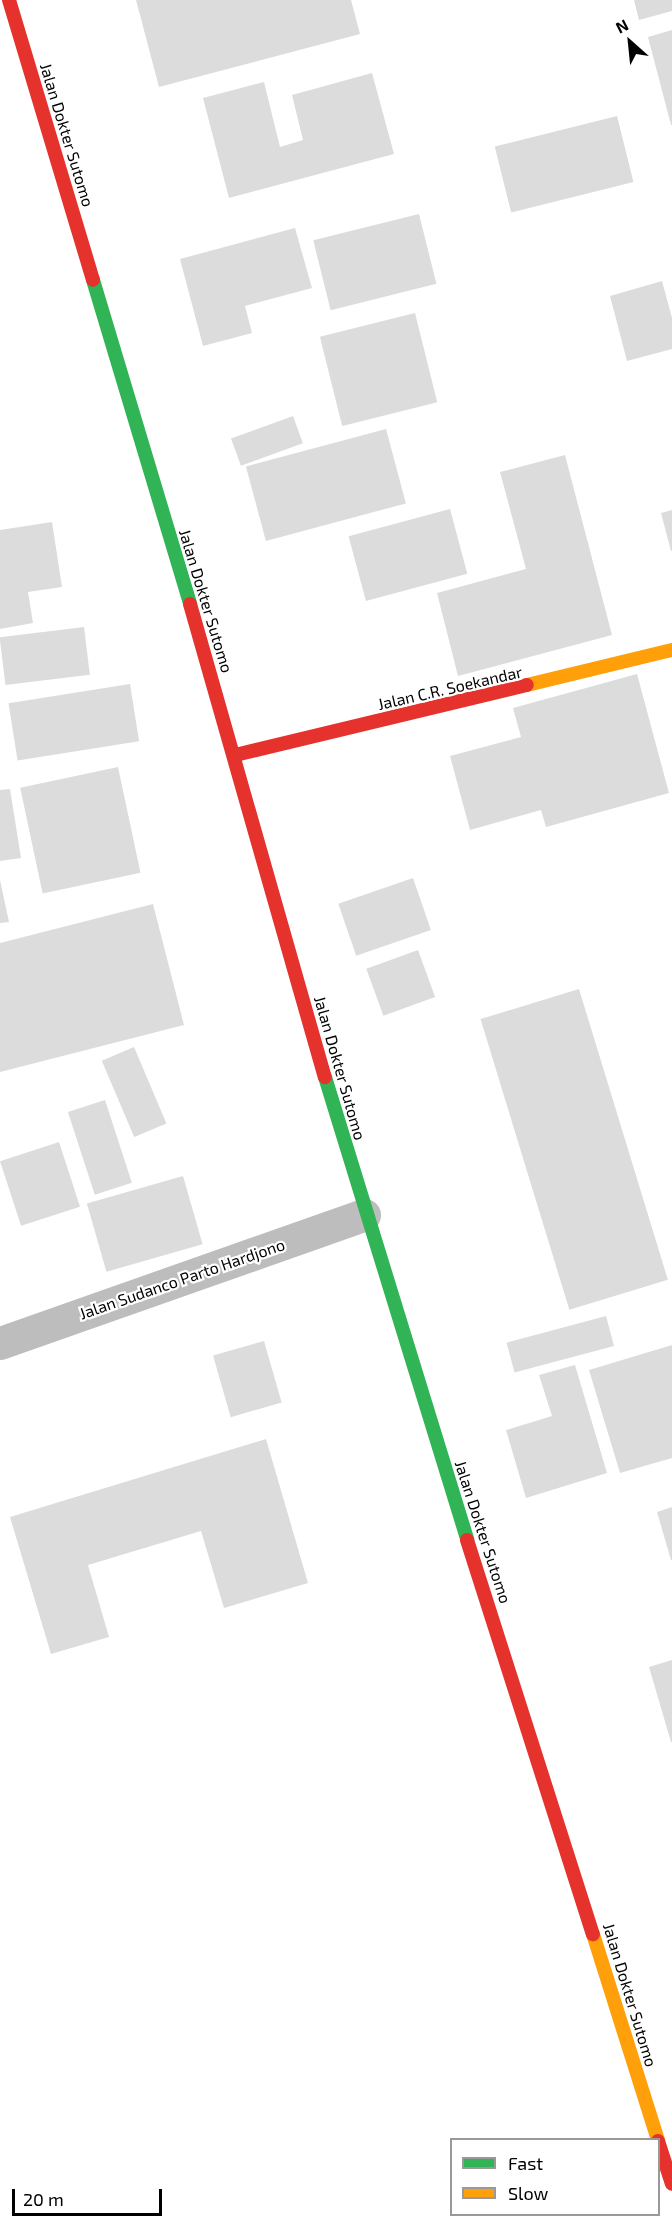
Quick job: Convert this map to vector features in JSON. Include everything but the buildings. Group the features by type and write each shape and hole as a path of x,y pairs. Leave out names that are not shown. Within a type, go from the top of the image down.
{"main road":[{"name":"Jalan Dokter Sutomo","path":"9,0 235,755 364,1215 657,2138"},
{"name":"Jalan C.R. Soekandar","path":"235,755 672,650"},
{"name":"Jalan Dokter Sutomo","path":"660,2146 672,2184"}],"street":[{"name":"Jalan Sudanco Parto Hardjono","path":"0,1343 364,1215"}],"traffic: fast":[{"path":"93,280 190,604"},
{"path":"325,1077 467,1540"}],"traffic: slow":[{"path":"527,685 672,650"},
{"path":"593,1934 657,2138"}],"traffic: jam":[{"path":"9,0 93,280"},
{"path":"190,604 325,1077"},
{"path":"235,755 527,685"},
{"path":"467,1540 593,1934"},
{"path":"660,2147 672,2184"}]}
